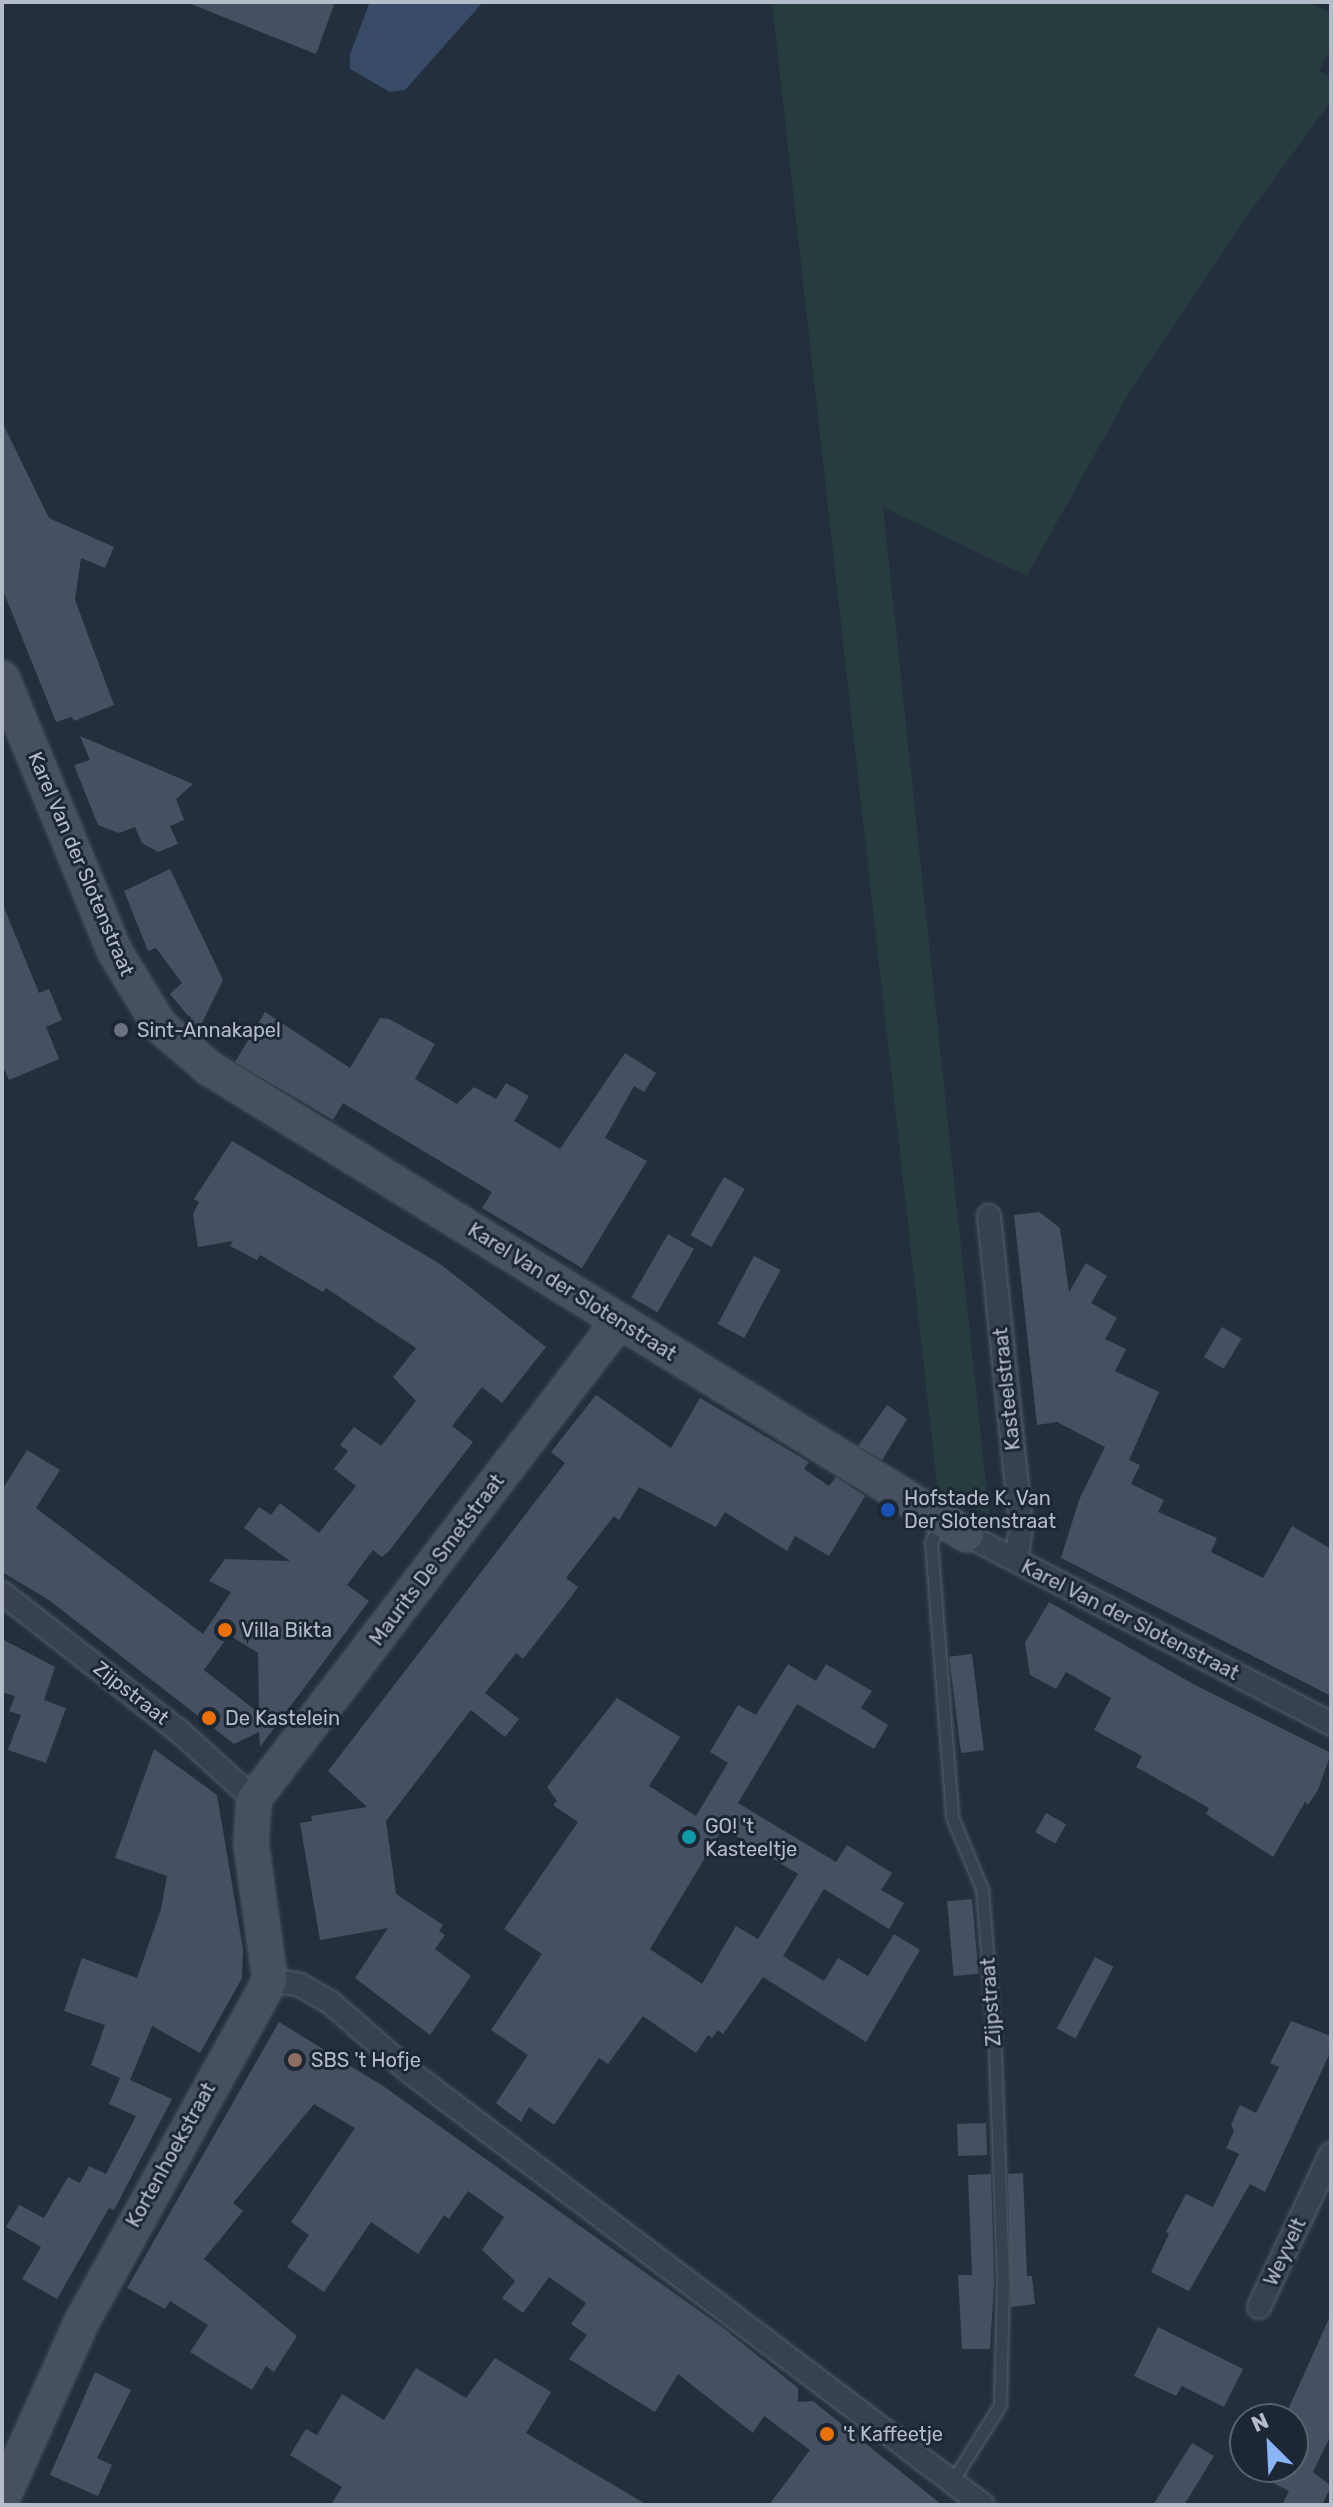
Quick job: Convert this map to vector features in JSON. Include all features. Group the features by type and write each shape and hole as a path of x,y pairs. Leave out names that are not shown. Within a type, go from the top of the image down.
{"street":[{"name":"Karel Van der Slotenstraat","path":"2,678 115,952 160,1026 209,1068 955,1527 1331,1724"},
{"name":"Kasteelstraat","path":"989,1216 1021,1527 1016,1561"},
{"name":"Maurits De Smetstraat","path":"254,1799 619,1321"},
{"name":"Zijpstraat","path":"2,1593 180,1732 254,1799"},
{"path":"254,1799 251,1843 270,1980 300,1985 330,2002 410,2072 983,2505"},
{"name":"Kortenhoekstraat","path":"2,2499 81,2323 270,1980"},
{"name":"Weyvelt","path":"1259,2307 1331,2154"}],"lane":[{"name":"Zijpstraat","path":"953,2480 1000,2405 1003,2283 995,2052 982,1889 952,1817 931,1542 955,1527"}],"green space":[{"path":"772,2 1308,2 1331,13 1331,48 1319,71 1331,77 1331,101 1244,220 1129,393 1027,576 883,507 989,1514 938,1494"}],"water":[{"path":"370,2 483,2 405,90 390,92 350,69 350,54"}],"building":[{"path":"186,2 335,2 316,54"},
{"path":"3,424 49,518 114,547 105,568 81,558 75,600 114,705 74,721 72,717 56,722 2,588"},
{"path":"80,736 193,784 176,799 184,820 170,826 178,844 158,852 142,843 135,827 119,833 98,825 74,765 90,760"},
{"path":"170,869 223,980 199,1029 170,994 182,983 156,948 148,951 124,891"},
{"path":"3,905 39,993 49,989 62,1020 46,1027 59,1059 9,1080 2,1064"},
{"path":"265,1012 350,1068 380,1018 389,1019 435,1044 415,1079 457,1104 474,1087 496,1099 506,1083 529,1096 514,1121 560,1149 625,1053 656,1073 644,1092 634,1086 605,1138 647,1161 582,1268 482,1208 492,1192 343,1103 333,1120 235,1062"},
{"path":"232,1141 440,1264 546,1347 502,1403 482,1387 452,1426 473,1442 389,1551 382,1557 373,1550 347,1585 369,1601 260,1747 259,1732 234,1744 49,1600 2,1572 2,1490 27,1450 60,1470 36,1508 203,1634 231,1592 209,1581 225,1559 290,1561 244,1528 259,1507 271,1515 280,1503 319,1533 356,1486 334,1469 348,1451 340,1445 354,1427 381,1446 416,1401 393,1377 416,1348 326,1288 323,1292 260,1255 257,1260 230,1246 233,1241 198,1247 193,1214 199,1202 194,1199","holes":["229,1635 258,1653 259,1713 204,1670"]},
{"path":"724,1177 745,1189 711,1247 690,1235"},
{"path":"1039,1212 1060,1228 1069,1292 1086,1263 1107,1276 1091,1303 1117,1318 1105,1339 1126,1349 1115,1371 1159,1392 1129,1460 1140,1465 1131,1484 1164,1500 1158,1512 1217,1538 1211,1552 1263,1578 1292,1526 1331,1549 1331,1696 1061,1558 1079,1500 1105,1447 1057,1422 1037,1425 1014,1215"},
{"path":"668,1234 694,1249 657,1312 632,1297"},
{"path":"754,1256 780,1270 744,1338 718,1324"},
{"path":"1222,1327 1242,1339 1224,1369 1204,1357"},
{"path":"596,1395 671,1448 700,1398 809,1462 804,1469 829,1486 836,1477 865,1496 829,1556 795,1536 787,1551 725,1512 716,1527 639,1487 619,1520 614,1516 566,1578 578,1587 571,1597 523,1659 516,1653 485,1693 519,1719 505,1737 471,1710 386,1821 396,1894 443,1925 439,1931 445,1935 435,1949 471,1976 430,2035 355,1978 388,1928 320,1940 300,1823 312,1821 311,1816 367,1807 328,1771 565,1463 551,1452"},
{"path":"887,1405 907,1419 882,1460 858,1446"},
{"path":"1049,1602 1195,1685 1331,1753 1318,1790 1308,1805 1305,1802 1273,1857 1206,1814 1209,1808 1136,1767 1142,1756 1094,1730 1111,1698 1066,1672 1056,1689 1030,1675 1025,1643"},
{"path":"2,1639 55,1667 44,1700 66,1708 46,1763 8,1750 21,1715 9,1711 15,1696 2,1692"},
{"path":"972,1654 984,1750 961,1753 949,1657"},
{"path":"788,1664 816,1681 826,1664 872,1691 861,1708 888,1725 874,1749 797,1704 738,1803 836,1862 847,1845 892,1873 881,1890 904,1903 889,1929 824,1889 783,1956 824,1981 838,1958 868,1976 894,1934 920,1950 866,2042 763,1977 723,2034 718,2030 712,2038 708,2035 696,2053 643,2016 608,2064 599,2058 554,2125 529,2107 521,2122 496,2103 528,2055 491,2030 542,1954 504,1929 578,1822 553,1805 557,1801 547,1787 617,1698 680,1737 649,1786 696,1816 728,1763 710,1752 738,1705 756,1715","holes":["723,1828 798,1874 758,1939 736,1926 702,1984 650,1949"]},
{"path":"154,1749 217,1795 243,1949 242,1978 200,2053 152,2026 130,2080 172,2099 114,2210 109,2208 57,2299 22,2279 41,2247 6,2227 19,2205 44,2218 68,2177 80,2183 89,2166 106,2174 136,2116 109,2104 120,2078 91,2065 105,2025 64,2011 82,1958 137,1978 161,1909 167,1876 115,1858"},
{"path":"1046,1813 1066,1824 1055,1843 1035,1832"},
{"path":"972,1899 979,1974 954,1976 947,1901"},
{"path":"1095,1957 1114,1967 1076,2038 1057,2029"},
{"path":"1291,2021 1331,2036 1331,2051 1265,2192 1250,2184 1189,2291 1151,2272 1169,2234 1166,2232 1186,2194 1213,2207 1239,2154 1226,2148 1234,2131 1231,2125 1240,2105 1256,2113 1279,2067 1270,2063"},
{"path":"279,2022 383,2086 722,2327 798,2388 798,2402 813,2401 942,2505 769,2505 810,2450 764,2416 753,2433 678,2374 655,2412 569,2359 587,2335 571,2324 586,2303 549,2277 523,2313 502,2298 515,2281 482,2250 504,2217 468,2191 449,2219 444,2215 418,2254 371,2222 324,2292 287,2267 309,2235 291,2222 355,2128 314,2104 233,2203 243,2211 204,2259 297,2336 274,2372 266,2366 252,2390 190,2352 208,2325 170,2301 165,2309 127,2288"},
{"path":"986,2123 987,2155 958,2156 957,2124"},
{"path":"1023,2173 1027,2276 1032,2276 1035,2304 1011,2307 1008,2174"},
{"path":"991,2174 994,2283 990,2349 962,2349 958,2275 972,2275 968,2175"},
{"path":"1331,2314 1331,2435 1313,2472 1331,2486 1322,2505 1282,2505 1289,2491 1273,2483 1309,2483 1309,2403 1291,2403"},
{"path":"1158,2327 1243,2369 1224,2407 1182,2386 1176,2396 1134,2376"},
{"path":"495,2358 551,2392 526,2433 647,2505 331,2505 342,2487 290,2455 306,2429 317,2435 342,2394 384,2420 416,2368 466,2398"},
{"path":"95,2372 131,2390 97,2458 112,2465 98,2496 50,2475"},
{"path":"1192,2443 1214,2456 1184,2505 1153,2505"}],"place":[{"name":"Sint-Annakapel","path":"121,1030"},
{"name":"Hofstade K. Van Der Slotenstraat","path":"888,1510"},
{"name":"Villa Bikta","path":"225,1630"},
{"name":"De Kastelein","path":"209,1718"},
{"name":"GO! 't Kasteeltje","path":"689,1837"},
{"name":"SBS 't Hofje","path":"295,2060"},
{"name":"'t Kaffeetje","path":"827,2434"}]}
